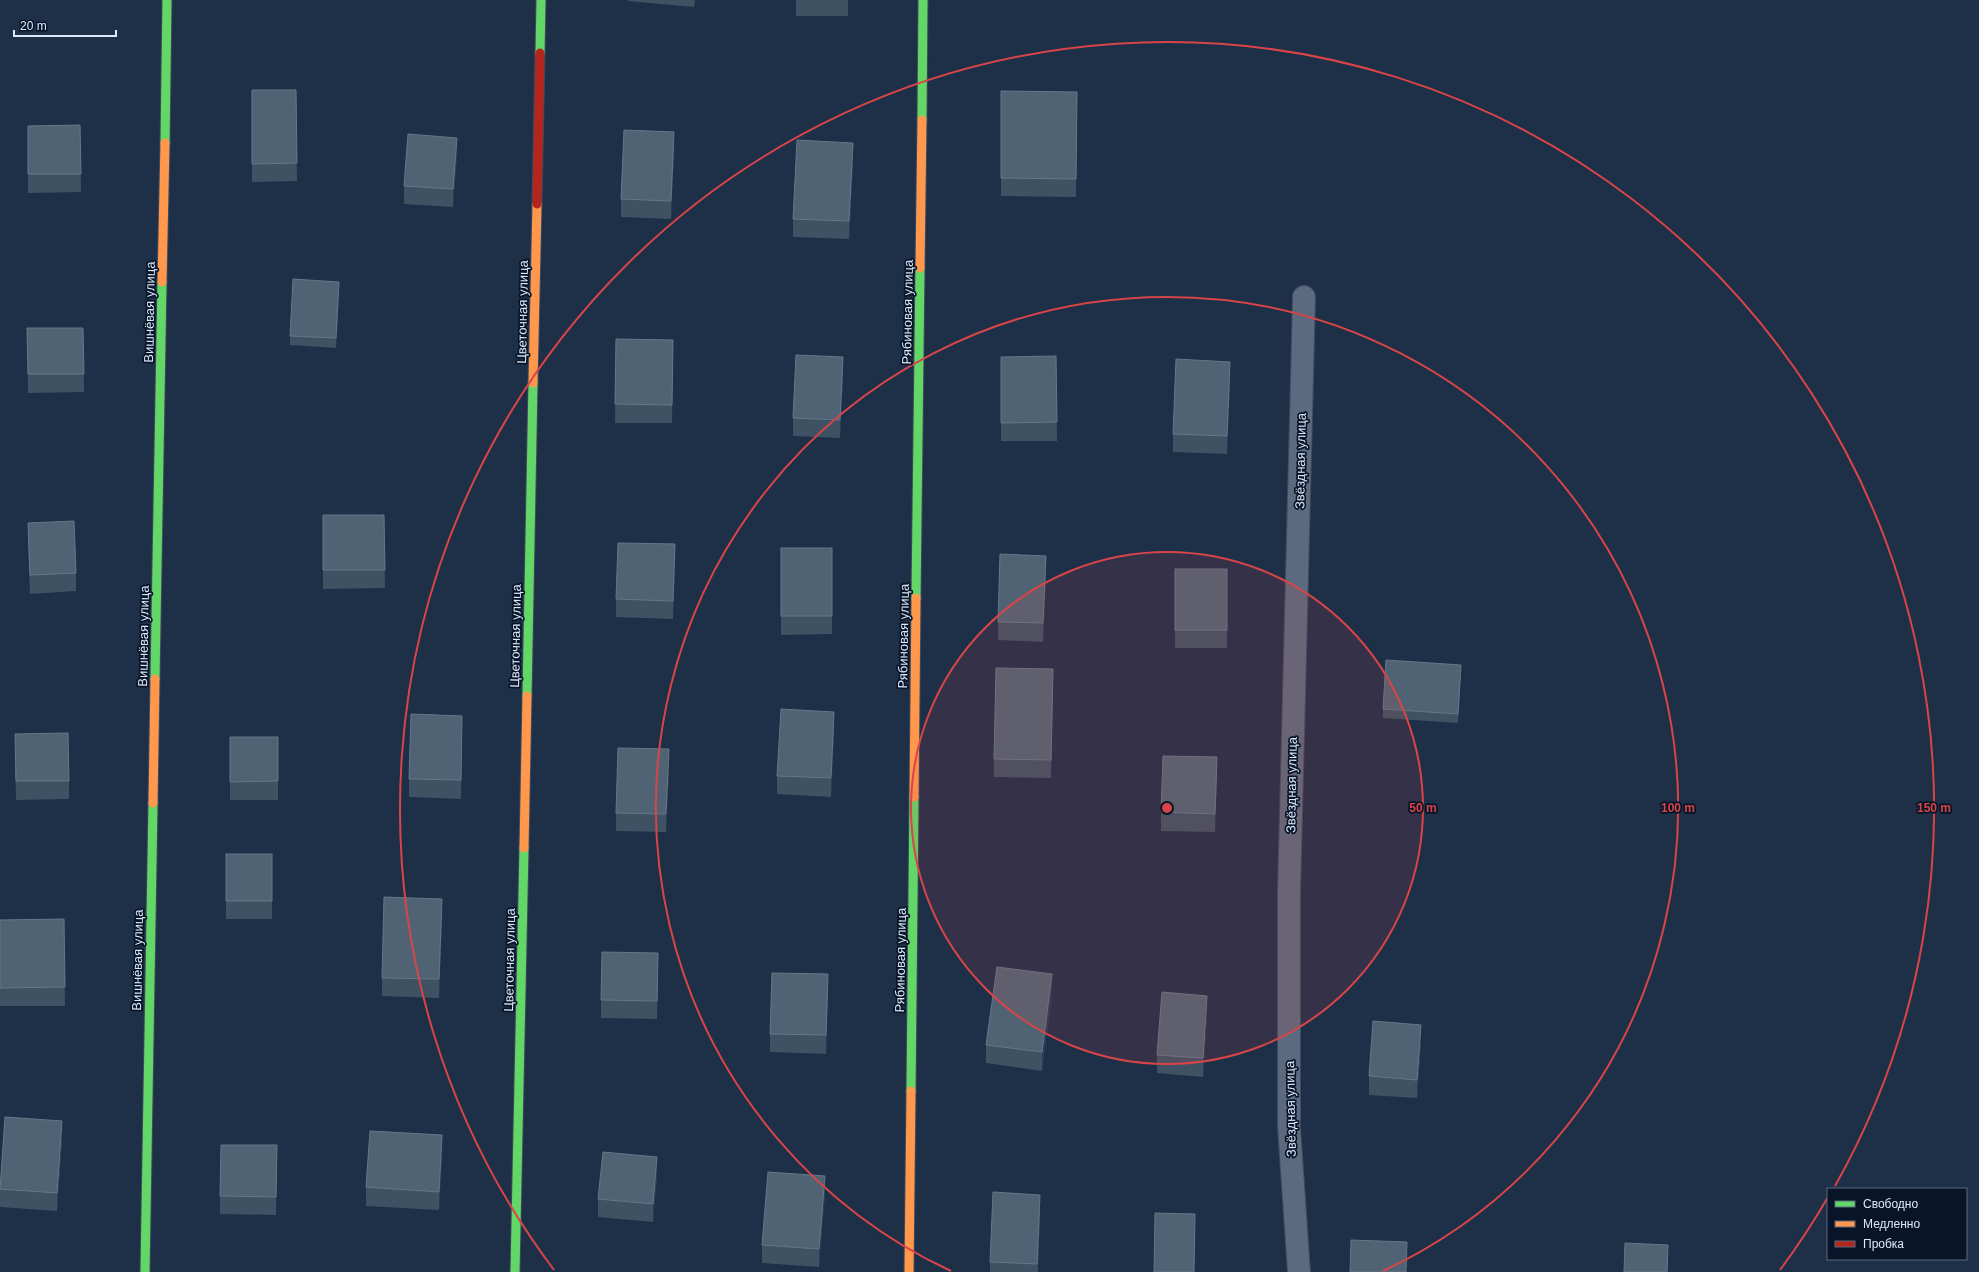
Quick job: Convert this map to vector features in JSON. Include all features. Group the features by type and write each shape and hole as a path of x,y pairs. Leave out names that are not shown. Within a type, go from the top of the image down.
{"street":[{"name":"Вишнёвая улица","path":"145,1272 167,0"},
{"name":"Цветочная улица","path":"515,1272 541,0"},
{"name":"Рябиновая улица","path":"909,1272 923,0"},
{"name":"Звёздная улица","path":"1299,1272 1289,1127 1289,893 1304,297"}],"building":[{"path":"252,90 296,90 297,163 252,164"},
{"path":"1001,91 1077,92 1076,179 1001,178"},
{"path":"80,125 81,174 28,174 28,126"},
{"path":"624,130 674,132 671,201 621,199"},
{"path":"408,134 457,138 453,189 404,186"},
{"path":"797,140 853,143 849,221 793,219"},
{"path":"293,279 339,282 336,338 290,336"},
{"path":"27,328 83,328 84,374 28,374"},
{"path":"616,339 673,340 672,405 615,404"},
{"path":"796,355 843,357 840,420 793,418"},
{"path":"1056,356 1057,422 1001,423 1001,357"},
{"path":"1176,359 1230,362 1227,436 1173,434"},
{"path":"323,515 384,515 385,570 323,570"},
{"path":"74,521 76,573 30,575 28,523"},
{"path":"618,543 675,544 673,601 616,599"},
{"path":"781,548 832,548 832,616 781,616"},
{"path":"1000,554 1046,556 1043,623 998,622"},
{"path":"1175,569 1227,569 1227,630 1175,630"},
{"path":"1386,660 1461,665 1458,714 1383,709"},
{"path":"996,668 1053,669 1051,760 994,759"},
{"path":"781,709 834,712 831,778 777,776"},
{"path":"411,714 462,716 461,780 409,779"},
{"path":"68,733 69,781 16,781 15,734"},
{"path":"230,737 278,737 278,781 230,782"},
{"path":"618,748 669,749 666,814 616,813"},
{"path":"1163,756 1217,757 1215,814 1161,812"},
{"path":"226,854 272,854 272,901 226,901"},
{"path":"384,897 442,899 439,979 382,978"},
{"path":"64,919 65,987 0,988 0,920"},
{"path":"602,952 658,953 657,1001 601,1000"},
{"path":"997,967 1052,974 1042,1052 986,1045"},
{"path":"772,973 828,974 826,1035 770,1034"},
{"path":"1162,992 1207,996 1203,1058 1157,1055"},
{"path":"1373,1021 1421,1025 1417,1080 1369,1076"},
{"path":"5,1117 62,1121 57,1193 0,1189"},
{"path":"370,1131 442,1135 439,1192 366,1187"},
{"path":"221,1145 277,1145 276,1197 220,1196"},
{"path":"603,1152 657,1157 653,1204 598,1199"},
{"path":"768,1172 825,1176 819,1249 762,1245"},
{"path":"993,1192 1040,1195 1037,1264 990,1262"},
{"path":"1155,1213 1195,1214 1194,1272 1154,1272"},
{"path":"1351,1240 1407,1242 1406,1272 1350,1272"},
{"path":"1625,1243 1668,1245 1667,1272 1624,1272"}],"traffic: fast":[{"path":"165,143 167,0"},
{"path":"540,53 541,0"},
{"path":"922,120 923,0"},
{"path":"916,598 920,268"},
{"path":"155,679 162,282"},
{"path":"527,696 533,383"},
{"path":"911,1091 914,797"},
{"path":"145,1272 153,803"},
{"path":"515,1272 524,848"}],"traffic: slow":[{"path":"920,268 922,120"},
{"path":"162,282 165,143"},
{"path":"533,383 537,204"},
{"path":"914,797 916,598"},
{"path":"153,803 155,679"},
{"path":"524,848 527,696"},
{"path":"909,1272 911,1091"}],"traffic: jam":[{"path":"537,204 540,53"}]}
